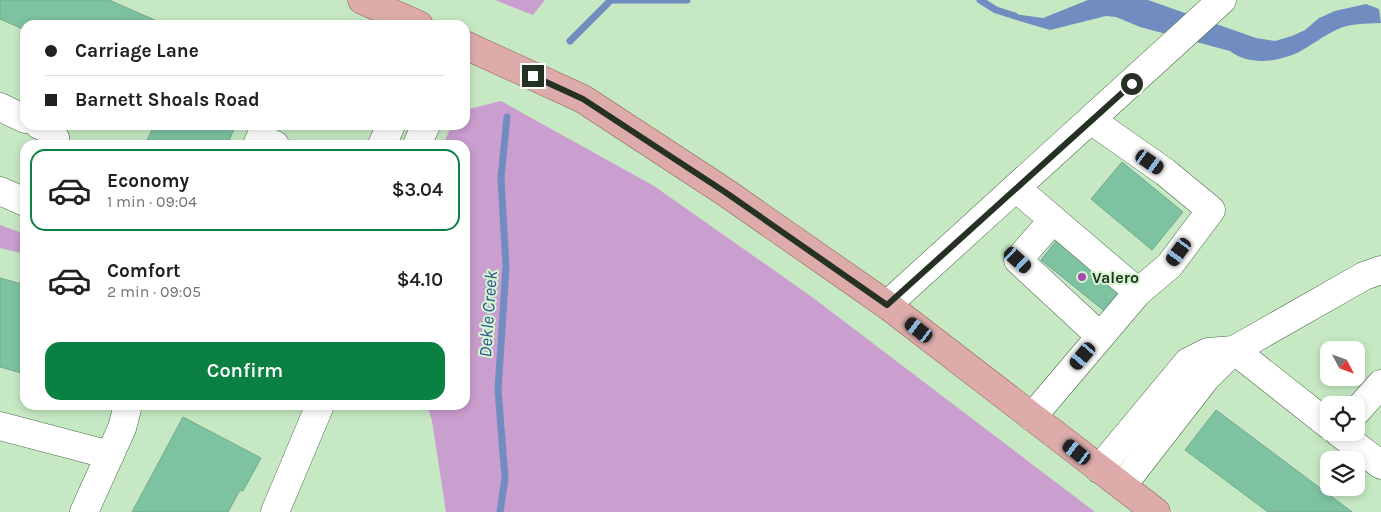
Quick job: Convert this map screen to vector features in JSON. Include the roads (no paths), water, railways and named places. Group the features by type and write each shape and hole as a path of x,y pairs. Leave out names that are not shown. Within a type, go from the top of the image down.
{"main road":[{"path":"362,0 408,20"},
{"path":"470,47 583,99 725,192 887,305 1156,512"}],"street":[{"path":"887,305 1222,0"},
{"path":"0,107 20,117"},
{"path":"1032,417 1138,292 1169,266 1211,210 1164,172 1091,120"},
{"path":"48,130 55,138 54,140"},
{"path":"1016,188 1138,292"},
{"path":"0,191 20,200"},
{"path":"1053,220 1018,260 1100,336"},
{"path":"1099,469 1185,384 1234,350 1364,276 1381,270"},
{"path":"1234,350 1320,418"},
{"path":"1122,486 1185,384"},
{"path":"1365,402 1381,384"},
{"path":"84,512 122,428 127,410"},
{"path":"276,512 314,410"},
{"path":"0,426 110,455"},
{"path":"1350,441 1381,465"}],"water":[{"path":"1088,0 1148,0 1256,38 1275,41 1305,30 1319,18 1335,11 1366,4 1379,9 1381,23 1347,26 1327,35 1299,52 1273,60 1255,61 1238,56 1230,51 1140,27 1116,17 1106,16 1050,30 1016,20 1007,13 1043,18"}],"waterway":[{"path":"570,41 611,0 687,0"},
{"path":"980,0 996,10 1015,16"},
{"name":"Dekle Creek","path":"500,512 505,478 498,390 506,267 501,178 507,117"}],"place":[{"name":"Valero","path":"1082,277"}]}
